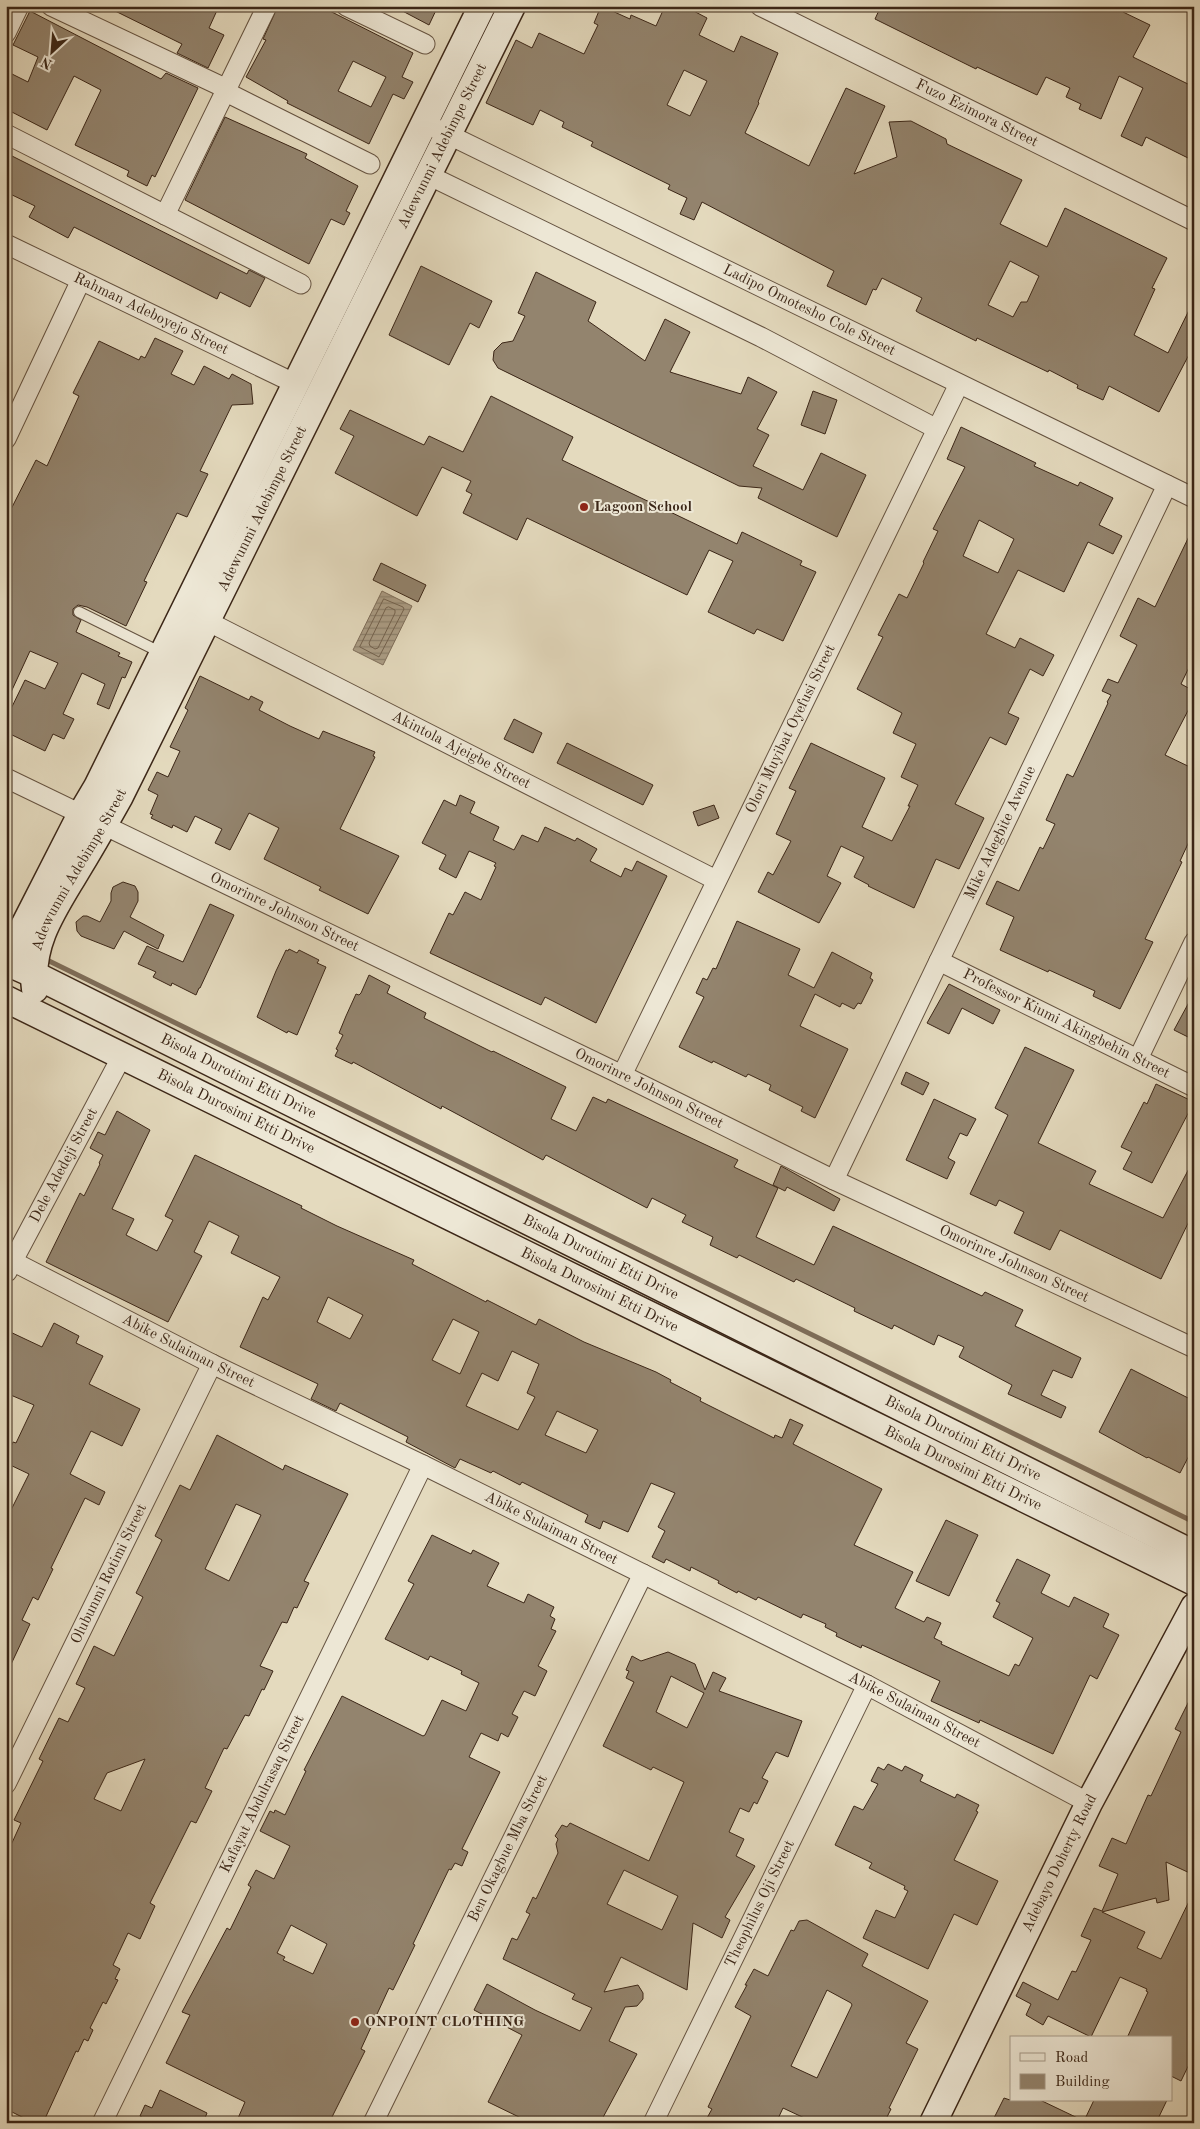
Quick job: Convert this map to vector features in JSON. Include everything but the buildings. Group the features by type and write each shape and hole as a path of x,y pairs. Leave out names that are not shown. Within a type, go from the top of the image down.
{"main road":[{"name":"Adewunmi Adebimpe Street","path":"39,1015 21,956 80,814 97,787 482,6"},
{"name":"Adewunmi Adebimpe Street","path":"21,956 45,924 104,826 512,6"},
{"name":"Bisola Durotimi Etti Drive","path":"21,956 1194,1554"},
{"path":"6,987 6,999"},
{"name":"Bisola Durosimi Etti Drive","path":"6,999 1194,1582"},
{"name":"Adebayo Doherty Road","path":"933,2123 1089,1803 1194,1607"}],"street":[{"path":"6,33 19,6"},
{"path":"51,6 226,90 370,164"},
{"path":"165,215 267,6"},
{"path":"346,6 425,44"},
{"name":"Fuzo Ezimora Street","path":"760,6 1194,221"},
{"name":"Ladipo Omotesho Cole Street","path":"425,123 1194,498"},
{"path":"6,134 301,284"},
{"path":"428,175 718,316 937,429"},
{"name":"Rahman Adeboyejo Street","path":"6,244 296,384"},
{"path":"6,439 81,280"},
{"name":"Olori Muyibat Oyefusi Street","path":"622,1075 959,384"},
{"name":"Mike Adegbite Avenue","path":"834,1180 1167,485"},
{"name":"Akintola Ajeigbe Street","path":"207,621 716,880"},
{"name":"Omorinre Johnson Street","path":"6,778 622,1075 834,1180 1194,1348"},
{"path":"1138,1059 1194,942"},
{"name":"Professor Kiumi Akingbehin Street","path":"939,961 1194,1087"},
{"name":"Dele Adedeji Street","path":"9,1267 122,1056"},
{"name":"Abike Sulaiman Street","path":"9,1267 422,1465 867,1685 1089,1803"},
{"name":"Olubunmi Rotimi Street","path":"6,1784 212,1364"},
{"name":"Kafayat Abdulrasaq Street","path":"102,2123 422,1465"},
{"name":"Ben Okagbue Mba Street","path":"373,2123 643,1574"},
{"name":"Theophilus Oji Street","path":"653,2123 867,1685"}],"lane":[{"path":"79,612 163,653"}],"water":[{"path":"382,591 412,606 383,665 353,650"}],"waterway":[{"path":"43,958 1194,1522"}],"place":[{"name":"Lagoon School","path":"584,507"},
{"name":"ONPOINT CLOTHING","path":"355,2022"}]}
